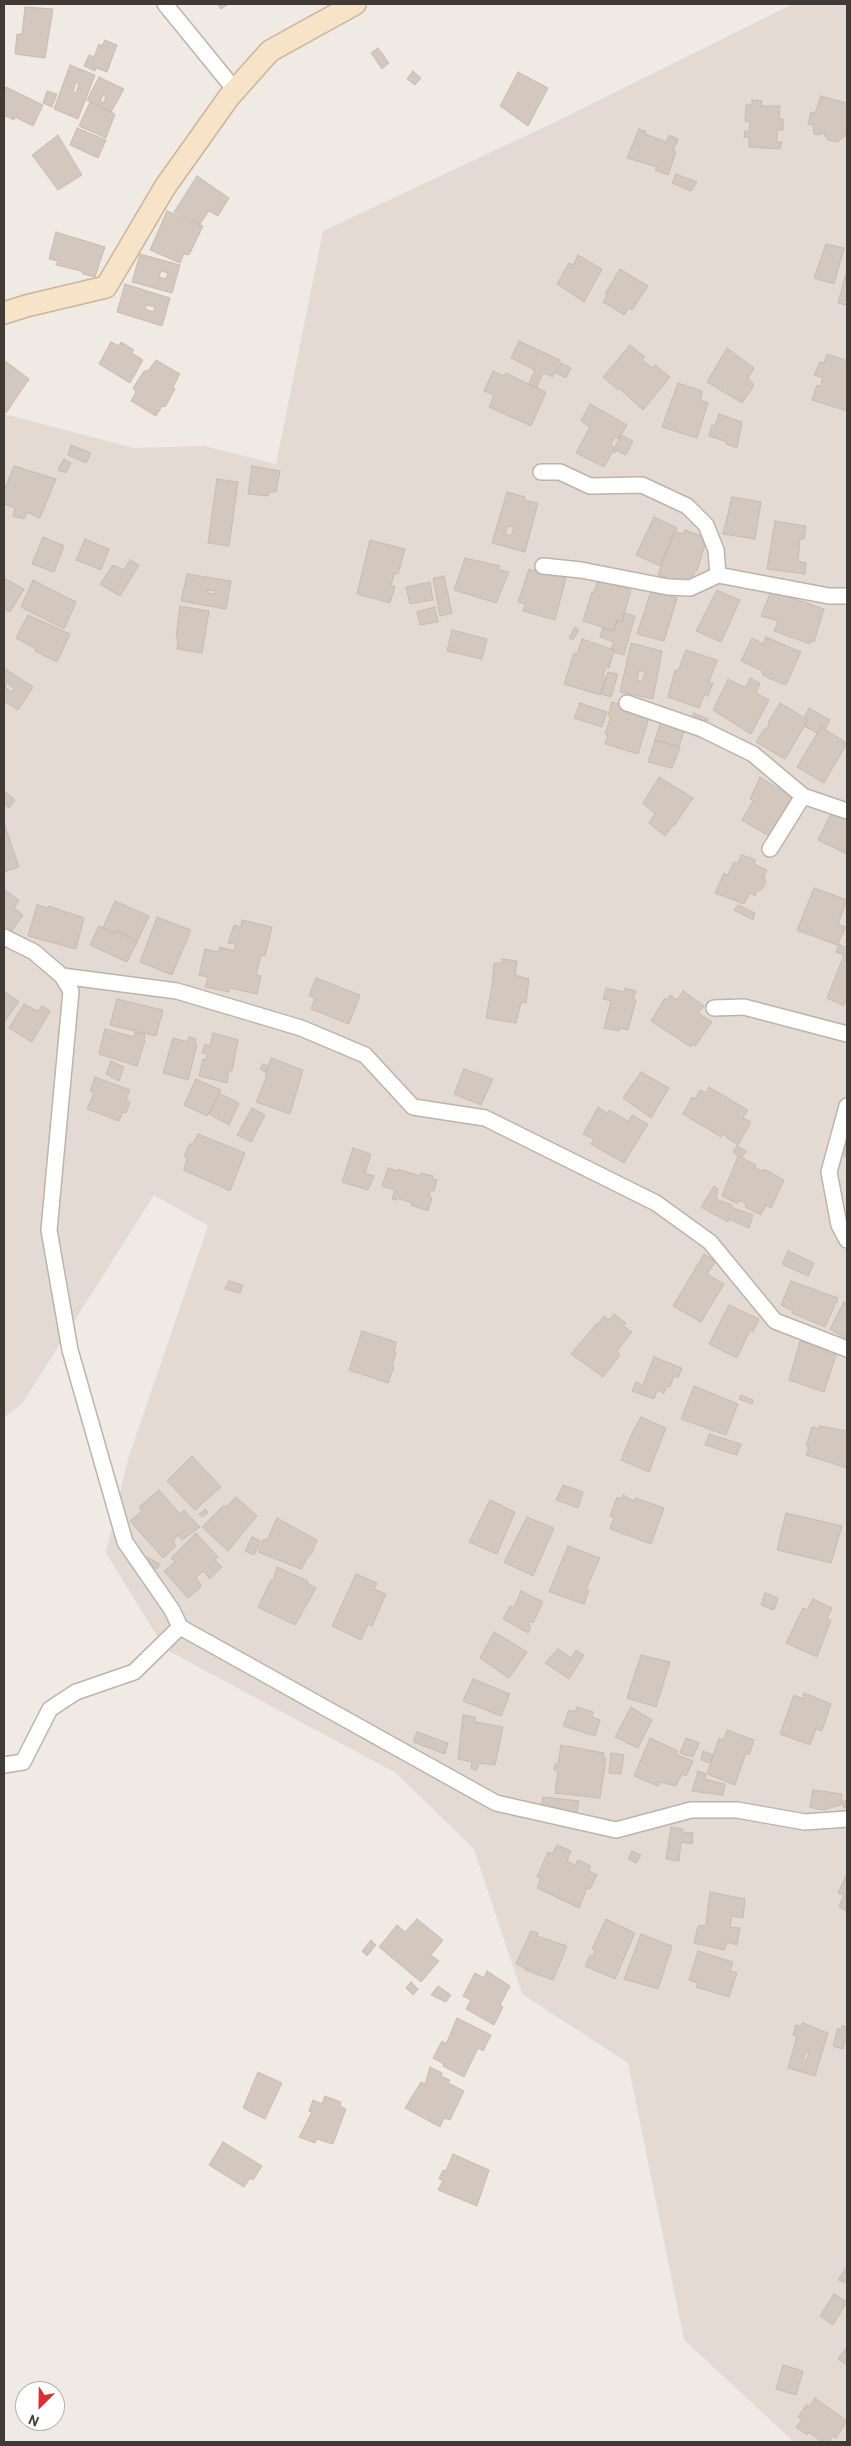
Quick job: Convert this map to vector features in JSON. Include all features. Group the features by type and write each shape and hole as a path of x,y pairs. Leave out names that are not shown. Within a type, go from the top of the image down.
{"street":[{"path":"165,4 235,90"},
{"path":"4,313 106,287 165,187 235,90 270,51 355,4"},
{"path":"541,472 560,472 590,486 642,485 687,506 706,526 716,550 718,575"},
{"path":"543,566 581,570 668,587 690,588 718,575 830,596 847,596"},
{"path":"627,703 702,729 753,754 803,796 847,811"},
{"path":"770,848 803,796"},
{"path":"4,937 34,952 62,976 71,991 49,1230 70,1350 125,1542 172,1610 180,1627 496,1803 616,1830 691,1810 737,1810 805,1822 847,1819"},
{"path":"62,976 177,991 301,1028 365,1055 413,1108 485,1118 656,1203 710,1242 775,1321 847,1349"},
{"path":"714,1008 744,1007 847,1034"},
{"path":"847,1106 829,1172 839,1225 847,1240"},
{"path":"4,1765 23,1762 50,1709 76,1692 134,1672 180,1627"}],"shaded area":[{"path":"793,4 847,4 847,2442 794,2442 684,2340 628,2063 522,1994 474,1849 396,1773 165,1649 106,1553 128,1459 208,1226 154,1195 22,1404 4,1417 4,414 134,448 205,446 276,464 323,231 551,124"}],"building":[{"path":"217,4 228,4 221,9"},
{"path":"25,7 53,9 45,58 15,54 17,34 22,34"},
{"path":"105,40 117,45 107,72 96,68 95,71 84,66 89,55 94,57 99,44 102,46"},
{"path":"378,48 389,63 382,69 371,53"},
{"path":"70,65 95,75 78,119 54,109","holes":["76,82 79,84 76,93 73,92"]},
{"path":"413,71 421,78 415,85 407,79"},
{"path":"518,72 548,88 528,126 500,106"},
{"path":"99,77 124,89 111,112 87,100","holes":["103,95 106,97 103,103 100,101"]},
{"path":"6,87 43,105 33,126 15,117 14,120 4,115 4,92"},
{"path":"47,91 57,94 52,107 43,103"},
{"path":"821,96 846,103 847,101 847,137 844,136 838,142 828,140 824,135 825,132 820,135 814,134 813,125 808,124 811,112 815,113"},
{"path":"752,100 762,101 761,106 780,106 779,119 783,119 783,130 777,130 777,142 782,142 780,149 749,147 749,137 744,137 745,131 749,131 750,122 745,121 746,105 752,105"},
{"path":"90,102 115,114 106,138 79,126"},
{"path":"77,128 106,140 98,158 70,145"},
{"path":"639,129 646,132 645,134 666,142 669,135 678,139 673,151 676,152 668,175 655,170 657,167 627,158"},
{"path":"58,135 82,175 58,190 32,155"},
{"path":"676,174 697,182 691,191 672,183"},
{"path":"197,176 229,198 218,216 209,211 200,224 174,212"},
{"path":"167,211 203,226 189,255 184,254 180,263 150,250"},
{"path":"56,232 105,247 95,277 83,274 81,271 56,265 58,261 49,259"},
{"path":"826,244 844,248 834,284 814,278"},
{"path":"140,254 180,265 172,293 132,282","holes":["161,271 168,273 166,279 159,277"]},
{"path":"578,255 602,269 584,302 557,284 569,263 573,265"},
{"path":"620,269 648,286 632,310 629,308 624,315 603,302 607,295 605,294"},
{"path":"847,274 847,305 838,303"},
{"path":"125,284 170,298 162,326 117,312","holes":["147,305 155,307 153,312 145,309"]},
{"path":"519,341 560,360 553,377 543,373 537,387 529,384 535,370 511,358"},
{"path":"111,342 119,346 121,342 134,350 132,353 143,360 130,383 99,364"},
{"path":"630,345 645,357 642,360 653,368 655,365 670,377 643,410 619,388 618,390 603,377"},
{"path":"727,348 754,368 748,378 754,385 742,403 707,382"},
{"path":"827,354 847,361 847,411 812,400 817,385 820,387 823,378 814,375 820,362 824,363"},
{"path":"4,360 29,379 6,413 4,411"},
{"path":"156,360 180,374 173,387 175,389 165,407 162,406 156,416 131,401 136,392 133,388 144,371 148,371"},
{"path":"561,363 571,368 566,378 556,373"},
{"path":"493,371 504,376 506,373 546,392 531,426 489,407 494,395 484,391"},
{"path":"678,383 702,391 701,400 708,403 697,438 662,427"},
{"path":"590,404 627,425 619,439 615,437 611,443 614,449 604,467 576,453 590,427 581,421"},
{"path":"719,414 742,422 737,448 726,444 727,442 709,436 712,425 715,426"},
{"path":"621,435 633,441 626,455 616,450 615,453 613,451"},
{"path":"71,445 91,453 86,463 68,455"},
{"path":"64,459 71,463 66,473 58,470"},
{"path":"14,466 56,479 40,518 27,512 24,519 13,516 15,508 4,504 4,491"},
{"path":"252,466 280,471 276,492 269,492 268,496 248,494"},
{"path":"217,479 238,482 229,546 208,543"},
{"path":"507,492 525,497 524,500 538,503 525,552 492,543","holes":["508,526 514,527 511,536 505,534"]},
{"path":"732,497 761,502 755,539 723,534"},
{"path":"654,517 677,528 660,566 636,555"},
{"path":"775,521 806,526 804,539 800,539 798,561 806,563 805,574 767,569"},
{"path":"685,530 707,538 697,571 695,571 692,579 685,582 679,579 678,582 658,575 674,531 683,534"},
{"path":"43,537 64,546 54,572 32,564"},
{"path":"85,539 109,549 101,570 76,560"},
{"path":"370,540 405,549 398,574 394,574 391,586 395,586 390,603 357,594"},
{"path":"465,558 500,566 499,570 509,572 496,603 454,590"},
{"path":"130,560 139,565 120,596 100,584 113,565 124,570"},
{"path":"537,568 566,578 555,620 523,611 525,604 518,602 529,569 536,571"},
{"path":"187,574 231,581 226,609 181,601","holes":["208,590 216,591 215,594 208,593"]},
{"path":"444,576 452,613 440,616 433,578"},
{"path":"4,578 24,589 10,612 4,609"},
{"path":"33,580 76,602 64,629 21,607"},
{"path":"600,581 631,590 622,622 617,620 614,631 583,621 592,592 594,593 597,582"},
{"path":"430,582 433,600 410,604 406,587"},
{"path":"717,590 740,600 721,642 696,631"},
{"path":"651,591 677,598 664,641 637,634"},
{"path":"771,591 824,609 814,642 810,641 810,644 774,631 778,621 761,616"},
{"path":"180,606 209,611 202,653 177,649 178,638 176,638"},
{"path":"435,607 438,622 420,625 417,612"},
{"path":"624,613 635,616 624,655 613,652 614,650 611,649 614,642 600,637 603,627 614,631 617,620 622,622"},
{"path":"28,615 70,634 57,662 35,651 36,649 16,638"},
{"path":"575,627 579,630 573,640 569,638"},
{"path":"452,630 487,639 482,659 447,651"},
{"path":"766,637 801,652 786,685 768,678 762,674 763,671 741,661 752,638 763,644"},
{"path":"582,639 614,650 609,668 606,667 603,676 606,678 600,695 564,684 574,653 577,654"},
{"path":"631,643 662,651 653,699 620,692","holes":["639,670 645,672 642,682 637,680"]},
{"path":"686,650 717,660 709,682 713,683 708,696 704,695 699,708 668,697 675,670 678,671"},
{"path":"4,668 33,687 18,710 4,701","holes":["7,683 14,689 12,692 5,687"]},
{"path":"608,672 618,674 611,697 601,694"},
{"path":"750,678 760,683 756,693 769,700 751,734 713,710 728,679 746,688"},
{"path":"612,702 640,711 648,717 638,754 605,744 608,735 605,734 611,716 608,716"},
{"path":"580,703 607,712 602,727 574,718"},
{"path":"780,703 808,720 785,759 756,742 764,729 766,730"},
{"path":"809,708 830,720 825,729 821,727 817,733 804,726 808,720 804,717"},
{"path":"694,713 708,719 706,725 691,719"},
{"path":"662,718 686,724 679,747 655,740"},
{"path":"821,727 847,743 824,783 797,767"},
{"path":"655,740 680,747 672,768 648,762"},
{"path":"659,777 693,798 665,836 649,823 655,814 643,803"},
{"path":"760,777 796,800 772,838 742,820 753,801 750,799"},
{"path":"4,791 15,800 9,808 4,804"},
{"path":"832,812 847,819 847,854 818,840"},
{"path":"4,827 19,867 4,872"},
{"path":"742,855 756,860 754,864 767,870 764,876 766,883 761,890 757,891 755,896 750,893 744,904 715,893 724,873 728,875 734,862 737,864"},
{"path":"814,888 847,900 838,924 846,927 837,945 797,930"},
{"path":"4,889 19,900 14,908 23,915 12,931 4,925"},
{"path":"115,901 149,916 137,942 120,932 115,930 114,933 103,928"},
{"path":"37,905 48,908 49,906 84,918 76,949 28,936"},
{"path":"738,905 755,913 753,920 734,910"},
{"path":"157,917 191,930 172,975 140,962"},
{"path":"242,920 272,927 265,956 261,955 256,975 261,976 257,994 230,988 229,992 205,987 208,977 199,975 205,949 218,952 220,947 234,951 236,944 228,943 234,925 241,927"},
{"path":"99,926 114,933 115,930 120,932 137,942 127,962 90,945"},
{"path":"839,944 847,948 847,1003 844,1002 844,1006 827,998 844,955 836,952"},
{"path":"502,959 517,961 515,975 529,979 526,1003 521,1002 516,1023 486,1018 494,963 502,963"},
{"path":"316,978 360,995 349,1024 311,1009 315,998 309,996"},
{"path":"606,988 624,992 625,988 636,991 633,999 636,1000 628,1030 620,1028 619,1031 604,1028 611,1001 603,999"},
{"path":"4,991 19,1002 4,1022"},
{"path":"683,991 704,1006 698,1013 712,1022 695,1046 693,1044 691,1047 651,1021 665,998 668,1000 670,995 677,1000"},
{"path":"117,999 163,1010 156,1036 110,1025"},
{"path":"24,1004 38,1011 42,1006 50,1011 32,1042 9,1028"},
{"path":"105,1029 134,1037 135,1032 145,1035 137,1066 99,1054"},
{"path":"213,1033 238,1040 232,1071 229,1070 227,1083 199,1076 203,1059 206,1060 207,1054 202,1053 205,1044 210,1046"},
{"path":"189,1037 196,1039 195,1044 197,1045 188,1080 163,1073 173,1038 187,1042"},
{"path":"271,1058 303,1070 290,1114 256,1102 267,1076 265,1075"},
{"path":"111,1061 124,1067 119,1081 106,1074"},
{"path":"263,1064 268,1066 265,1072 260,1069"},
{"path":"464,1069 493,1079 481,1105 454,1094"},
{"path":"641,1072 669,1088 651,1118 623,1098"},
{"path":"95,1077 130,1090 126,1100 130,1102 126,1113 123,1112 119,1121 87,1109 94,1093 90,1091"},
{"path":"196,1079 221,1090 207,1116 184,1105"},
{"path":"709,1087 748,1110 743,1118 751,1122 738,1145 727,1138 727,1136 723,1134 721,1137 683,1114 692,1097 695,1099 700,1090 706,1093"},
{"path":"219,1093 239,1103 229,1125 209,1114"},
{"path":"598,1107 607,1113 609,1110 628,1121 632,1115 648,1124 624,1163 591,1144 594,1139 583,1134"},
{"path":"252,1108 265,1115 251,1142 237,1135"},
{"path":"847,1130 847,1158 837,1151"},
{"path":"198,1134 245,1153 230,1191 184,1170 187,1157 184,1156 190,1143 192,1145"},
{"path":"737,1146 746,1151 742,1158 733,1152"},
{"path":"353,1148 371,1154 365,1173 374,1176 368,1190 342,1182"},
{"path":"738,1156 756,1165 755,1168 763,1171 764,1169 784,1180 771,1208 766,1205 761,1215 745,1207 746,1204 739,1200 738,1204 722,1196"},
{"path":"388,1168 420,1176 421,1173 433,1176 432,1179 437,1180 434,1191 431,1190 429,1197 432,1198 428,1211 397,1198 396,1200 392,1199 395,1190 382,1186"},
{"path":"714,1186 718,1189 716,1199 753,1215 749,1228 729,1219 728,1222 701,1207"},
{"path":"788,1251 814,1263 808,1276 782,1264"},
{"path":"704,1254 716,1261 707,1274 724,1284 701,1322 673,1306"},
{"path":"229,1281 243,1285 240,1293 225,1289"},
{"path":"791,1281 838,1298 825,1327 792,1313 793,1311 781,1305"},
{"path":"844,1302 847,1304 847,1339 830,1329"},
{"path":"729,1305 759,1319 753,1332 750,1330 737,1358 709,1344"},
{"path":"614,1314 626,1323 623,1326 632,1332 617,1351 620,1355 603,1377 571,1354 604,1316 609,1320"},
{"path":"362,1331 396,1342 394,1353 396,1353 392,1366 394,1367 388,1383 349,1370"},
{"path":"809,1340 838,1349 824,1392 789,1380 800,1341 808,1343"},
{"path":"654,1357 682,1368 678,1378 674,1376 670,1387 667,1386 664,1393 657,1390 654,1399 632,1391 636,1382 643,1385"},
{"path":"694,1386 738,1404 726,1435 681,1419"},
{"path":"741,1395 753,1400 752,1404 739,1399"},
{"path":"641,1417 666,1428 649,1472 621,1460"},
{"path":"819,1426 847,1431 847,1468 806,1455 809,1447 806,1446 812,1427 819,1429"},
{"path":"709,1434 741,1444 737,1455 705,1445"},
{"path":"192,1456 221,1487 195,1510 167,1481"},
{"path":"563,1485 583,1492 578,1508 556,1500"},
{"path":"159,1490 180,1514 184,1510 200,1527 182,1540 178,1535 173,1541 176,1546 163,1558 130,1521 142,1511 139,1507"},
{"path":"623,1495 634,1501 636,1498 664,1508 651,1544 610,1529 614,1518 610,1516 617,1497 621,1499"},
{"path":"236,1497 257,1516 228,1551 202,1527 224,1505 226,1507"},
{"path":"490,1500 515,1512 497,1554 469,1542"},
{"path":"205,1509 208,1512 203,1517 199,1514"},
{"path":"786,1513 842,1526 831,1563 777,1550"},
{"path":"527,1517 554,1528 533,1576 504,1562"},
{"path":"277,1518 317,1540 311,1555 301,1569 258,1552 264,1539 267,1540"},
{"path":"196,1533 218,1557 215,1560 222,1567 210,1579 203,1571 196,1578 201,1585 199,1589 188,1598 164,1571 175,1562 171,1558"},
{"path":"252,1537 261,1541 254,1555 245,1551"},
{"path":"568,1546 600,1558 586,1589 589,1590 584,1604 549,1592"},
{"path":"147,1557 160,1564 157,1569 144,1563"},
{"path":"277,1567 308,1581 307,1583 316,1588 295,1625 258,1607 271,1580 273,1581"},
{"path":"356,1574 377,1583 374,1589 386,1594 372,1626 368,1624 361,1640 332,1626"},
{"path":"521,1591 543,1602 533,1623 529,1621 528,1624 531,1626 528,1633 503,1619 510,1606 514,1608"},
{"path":"765,1593 778,1598 774,1610 761,1605"},
{"path":"813,1599 832,1608 827,1619 831,1620 817,1657 786,1643 803,1608 807,1610"},
{"path":"494,1632 527,1652 509,1678 480,1658"},
{"path":"558,1649 571,1658 576,1650 584,1655 569,1679 545,1663"},
{"path":"641,1655 670,1662 656,1707 627,1698"},
{"path":"473,1679 510,1694 501,1716 463,1701"},
{"path":"804,1693 831,1704 822,1731 816,1729 810,1745 780,1734 794,1695 803,1699"},
{"path":"577,1707 593,1712 592,1717 600,1720 595,1736 563,1726 569,1710 575,1712"},
{"path":"631,1707 652,1720 638,1748 615,1737"},
{"path":"463,1715 475,1717 475,1722 503,1727 495,1765 479,1763 477,1770 474,1770 471,1768 472,1762 458,1759"},
{"path":"727,1730 754,1740 749,1755 746,1753 735,1785 707,1774 719,1738 723,1740"},
{"path":"417,1732 448,1743 445,1754 413,1742"},
{"path":"650,1738 678,1751 676,1754 693,1761 686,1776 682,1774 676,1786 660,1782 658,1786 634,1776"},
{"path":"686,1738 699,1743 693,1757 680,1753"},
{"path":"561,1745 604,1753 603,1758 606,1758 600,1798 555,1793 558,1771 554,1770 555,1764 558,1764"},
{"path":"703,1751 713,1755 710,1763 701,1760"},
{"path":"611,1753 624,1755 621,1774 609,1773"},
{"path":"698,1771 706,1774 704,1779 725,1784 723,1795 692,1791"},
{"path":"813,1790 842,1794 841,1805 822,1810 810,1807"},
{"path":"543,1797 579,1801 576,1815 540,1810"},
{"path":"847,1800 847,1807 844,1808 842,1802"},
{"path":"671,1827 683,1829 682,1832 693,1833 692,1844 681,1842 679,1861 666,1859"},
{"path":"557,1845 571,1851 567,1861 575,1865 578,1860 591,1866 589,1871 597,1875 590,1889 587,1888 579,1908 537,1888 541,1878 537,1877 548,1852 552,1854"},
{"path":"632,1851 641,1855 636,1863 628,1859"},
{"path":"847,1874 847,1911 839,1907 844,1895 838,1893"},
{"path":"710,1892 745,1899 743,1918 732,1916 730,1927 740,1928 737,1945 727,1942 724,1950 694,1943 698,1926 706,1925"},
{"path":"417,1919 443,1940 431,1955 439,1961 421,1982 379,1947 397,1925 405,1932"},
{"path":"606,1919 635,1933 615,1979 585,1966 590,1955 593,1956 595,1950 592,1949"},
{"path":"531,1931 538,1933 537,1936 567,1946 553,1980 525,1970 525,1968 516,1964"},
{"path":"641,1934 672,1946 658,1989 624,1979"},
{"path":"371,1940 376,1945 367,1956 362,1951"},
{"path":"698,1951 733,1962 730,1971 737,1973 729,1997 696,1987 698,1983 689,1980"},
{"path":"487,1971 510,1986 500,2005 503,2007 494,2025 466,2009 471,2000 463,1996 475,1973 484,1978"},
{"path":"411,1982 418,1989 413,1995 406,1988"},
{"path":"438,1986 451,1995 446,2002 431,1995"},
{"path":"457,2018 491,2035 483,2051 478,2048 464,2077 443,2066 444,2064 433,2058 442,2041 446,2044"},
{"path":"803,2023 828,2033 815,2076 788,2068 797,2036 793,2035 796,2025 800,2026","holes":["806,2052 809,2052 806,2061 803,2060"]},
{"path":"842,2026 847,2027 847,2042 845,2041 843,2049 833,2046 838,2028 841,2030"},
{"path":"430,2067 442,2073 441,2076 450,2080 448,2083 464,2091 450,2120 444,2118 440,2127 405,2108 421,2082 425,2084"},
{"path":"258,2072 282,2083 265,2119 243,2108"},
{"path":"325,2096 341,2102 340,2106 346,2109 333,2144 317,2139 315,2143 299,2137 312,2112 309,2111 313,2100 322,2104"},
{"path":"223,2142 262,2166 253,2180 250,2178 244,2187 209,2165"},
{"path":"453,2154 489,2170 477,2206 438,2190 443,2180 439,2179 443,2170 446,2171"},
{"path":"847,2266 847,2283 838,2280"},
{"path":"834,2294 847,2302 833,2325 820,2316"},
{"path":"847,2347 847,2365 838,2359"},
{"path":"783,2365 803,2371 796,2395 776,2389"},
{"path":"815,2398 847,2421 836,2438 833,2436 828,2442 822,2442 809,2432 807,2435 796,2427 802,2420 798,2417 806,2405 809,2406"}]}
